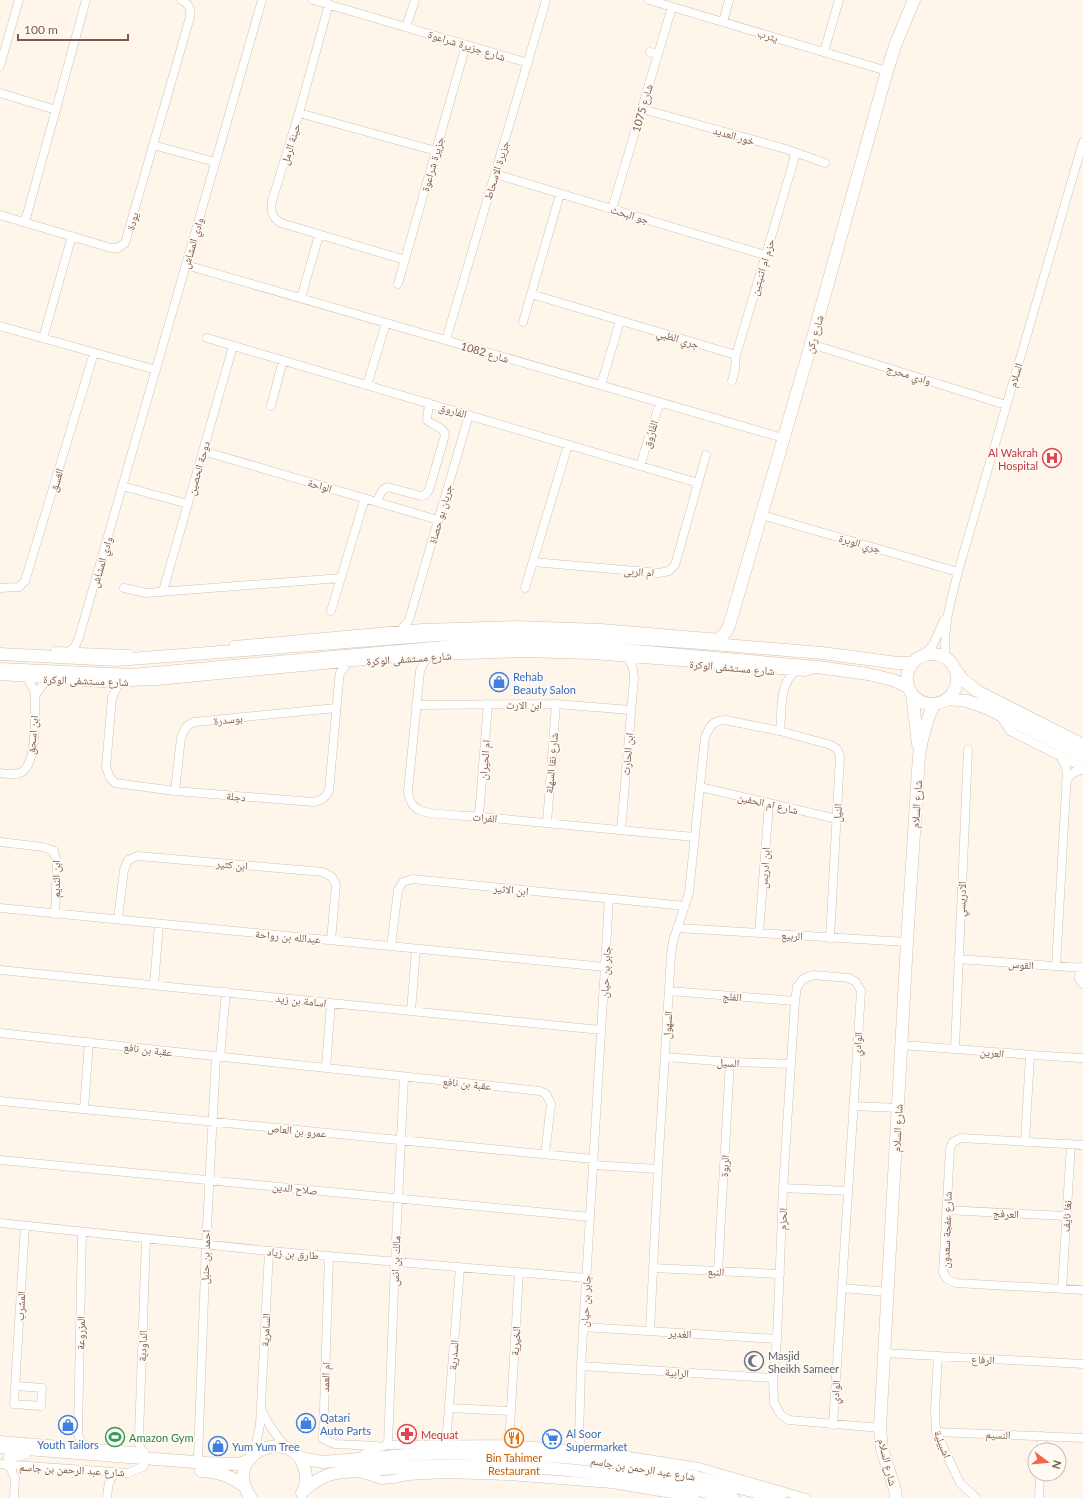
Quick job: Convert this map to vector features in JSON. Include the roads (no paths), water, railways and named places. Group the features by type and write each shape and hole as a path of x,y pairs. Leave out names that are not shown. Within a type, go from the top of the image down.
{"street":[{"path":"0,66 19,0"},
{"path":"24,222 86,0"},
{"name":"يودة","path":"0,215 115,248 125,243 190,17 190,7 187,3 181,0"},
{"name":"وادي المشاش","path":"70,652 75,647 79,637 262,0"},
{"name":"شارع جزيرة شراعوة","path":"313,0 528,63"},
{"path":"406,27 415,0"},
{"name":"جزيرة الاسحاط","path":"446,340 546,0"},
{"name":"يثرب","path":"649,0 888,70"},
{"path":"722,22 729,0"},
{"path":"824,52 839,0"},
{"name":"شارع ركن","path":"720,638 726,632 730,623 762,514 896,43 905,0"},
{"name":"شارع ركن","path":"896,43 914,0"},
{"path":"299,113 329,4"},
{"name":"شارع 1075","path":"612,209 642,109 654,53 672,7"},
{"name":"جزيرة شراعوة","path":"398,284 466,44"},
{"path":"0,93 56,110"},
{"name":"خور العديد","path":"642,109 786,149 793,153 825,163"},
{"name":"حينة الرمل","path":"405,260 281,223 275,218 271,211 272,201 299,113 436,151"},
{"name":"السلام","path":"950,663 944,647 949,610 958,572 1083,142"},
{"path":"153,145 215,162"},
{"name":"حزم ام اثنيتين","path":"732,381 736,355 794,160 793,153"},
{"name":"جو البحث","path":"495,174 766,255"},
{"path":"523,322 560,194"},
{"path":"301,298 319,235"},
{"path":"43,338 72,236"},
{"name":"شارع 1082","path":"186,265 783,438"},
{"name":"جري الظبي","path":"531,294 736,355"},
{"path":"601,385 620,321"},
{"path":"367,385 386,323"},
{"path":"0,326 156,370"},
{"name":"الفاروق","path":"207,338 698,483"},
{"name":"وادي محرج","path":"811,344 1006,405"},
{"name":"دوحة الحصين","path":"163,592 233,346"},
{"name":"الغسق","path":"0,588 19,587 25,581 94,353"},
{"path":"271,406 282,360"},
{"name":"الفَارُوق","path":"640,466 660,402"},
{"path":"377,502 384,488 387,487 421,496 425,495 429,490 445,435 441,428 427,420 429,404"},
{"name":"جريان بو حصاة","path":"401,630 406,626 411,613 469,415"},
{"path":"525,588 568,445"},
{"name":"الواحة","path":"203,451 438,520"},
{"name":"ام الربى","path":"533,562 660,573 668,571 675,565 706,455"},
{"path":"122,486 188,504"},
{"path":"331,611 365,498"},
{"name":"جري الوبرة","path":"762,514 958,572"},
{"path":"124,588 146,593 341,578"},
{"name":"السلام","path":"918,660 933,645 949,610"},
{"path":"411,613 412,620 416,625 438,635"},
{"path":"730,623 732,632 739,639"},
{"name":"شارع مستشفى الوكرة","path":"0,648 129,654 422,628 516,625 554,626 739,639 840,648 851,652 859,658"},
{"name":"شارع مستشفى الوكرة","path":"0,654 101,660 438,635 537,633 701,643 822,653 897,663 918,660"},
{"path":"79,637 83,648 101,660"},
{"name":"شارع مستشفى الوكرة","path":"701,643 720,638"},
{"name":"شارع مستشفى الوكرة","path":"0,669 132,675 444,647 507,644 567,645 817,667 868,674 893,680 910,690"},
{"name":"الفرات","path":"444,647 424,660 420,671 408,790 409,799 412,806 428,813 479,816 694,837"},
{"path":"616,650 628,658"},
{"path":"52,657 70,652"},
{"name":"شارع مستشفى الوكرة","path":"0,676 101,683 157,681 326,666 407,657 524,653 593,655 795,672 811,671 817,667"},
{"path":"950,663 957,681 952,694 947,699 934,704 922,702 910,690 908,674 918,660 935,655 950,663 962,679 977,691 1083,745"},
{"path":"407,657 413,661 420,671"},
{"name":"ابن الحارث","path":"621,830 634,678 634,671 628,658"},
{"name":"ابن الحارث","path":"634,678 645,660"},
{"name":"دجلة","path":"132,675 122,682 113,692 112,698 106,768 110,778 115,783 174,791 313,802 320,801 329,791 331,783 340,673 348,663"},
{"path":"326,666 332,669 339,680"},
{"path":"774,670 781,677 784,687"},
{"path":"780,731 784,687 788,678 795,672"},
{"path":"86,673 106,687 112,698"},
{"name":"ابن اسحق","path":"0,773 20,773 30,763 33,742 35,697 31,683 27,678"},
{"path":"35,697 38,690 50,679"},
{"name":"شارع السلام","path":"910,690 919,756"},
{"path":"947,699 967,702 987,708 1083,757"},
{"name":"ام الحيران","path":"479,816 488,704"},
{"name":"ابن الارت","path":"416,705 556,704 631,710"},
{"name":"شارع نقا السهلة","path":"547,823 556,704"},
{"name":"شارع السلام","path":"896,1498 895,1490 882,1449 880,1428 901,1045 919,756 927,720 934,704"},
{"name":"بوسدرة","path":"174,791 181,738 183,731 189,724 194,722 336,708"},
{"path":"999,714 1010,731 1083,769"},
{"name":"النيل","path":"712,724 718,720 725,720 780,731 831,745 837,749 840,756 830,938"},
{"name":"السهول","path":"650,1331 658,1169 673,940 689,893 705,737 712,724"},
{"name":"الادريسي","path":"955,1048 968,750"},
{"path":"1056,966 1067,773 1061,758"},
{"path":"1066,781 1071,774 1083,769"},
{"name":"شارع ام الحفين","path":"700,787 837,819"},
{"name":"ابن ادريس","path":"759,933 768,804"},
{"name":"ابن النديم","path":"0,842 43,846 54,851 57,866 55,914"},
{"name":"ابن كثير","path":"118,919 124,870 128,860 138,856 323,872 332,877 336,884 331,940"},
{"name":"ابن الاثير","path":"391,946 398,890 403,882 412,879 685,906"},
{"name":"جابر بن حيان","path":"586,1451 581,1445 579,1437 581,1366 609,899"},
{"name":"عبدالله بن رواحة","path":"0,908 605,967"},
{"path":"154,985 159,924"},
{"name":"الربيع","path":"677,928 907,942"},
{"path":"411,1011 416,948"},
{"name":"القوس","path":"958,960 1081,968"},
{"path":"1081,968 1079,979 1083,984"},
{"name":"اسامة بن زيد","path":"0,970 601,1030"},
{"name":"الحزم","path":"856,982 849,978 812,975 803,979 797,987 791,1064 777,1339 773,1378 774,1403 781,1415 789,1420 880,1428"},
{"name":"الوادي","path":"833,1425 861,991 856,982"},
{"name":"الفلج","path":"669,991 795,1001"},
{"name":"احمد بن حنبل","path":"203,1461 206,1245 209,1180 212,1122 226,992"},
{"path":"326,1067 331,1003"},
{"name":"عقبة بن نافع","path":"0,1033 540,1091 546,1094 551,1104 545,1154"},
{"path":"84,1109 89,1042"},
{"name":"العرين","path":"901,1045 955,1048 1030,1056 1083,1058"},
{"path":"1025,1142 1030,1056"},
{"name":"السيل","path":"665,1057 730,1062 791,1064"},
{"name":"الربوة","path":"718,1271 730,1062"},
{"name":"مالك بن انس","path":"384,1445 404,1077"},
{"name":"عمرو بن العاص","path":"0,1101 545,1154 593,1162"},
{"path":"853,1106 898,1108"},
{"name":"شارع عفجة سعدون","path":"1083,1145 960,1138 953,1142 950,1149 943,1272 947,1279 956,1282 1083,1290"},
{"name":"نغا نايف","path":"1062,1289 1071,1144"},
{"name":"صلاح الدين","path":"0,1160 590,1216"},
{"path":"593,1162 658,1169"},
{"path":"784,1188 848,1191"},
{"name":"العرفج","path":"946,1210 1066,1216"},
{"name":"طارق بن زياد","path":"0,1223 269,1251 586,1278"},
{"name":"المشرب","path":"16,1386 24,1226"},
{"name":"المزروعة","path":"82,1232 78,1433 80,1440 85,1447"},
{"name":"الداودية","path":"142,1452 139,1444 139,1435 146,1239"},
{"name":"السامرية","path":"251,1457 260,1424 269,1251"},
{"name":"ام العمد","path":"329,1256 324,1439 335,1444 384,1445"},
{"name":"السدرية","path":"446,1444 460,1267"},
{"name":"النبع","path":"653,1268 780,1274"},
{"name":"الخيرية","path":"509,1444 519,1272"},
{"path":"842,1288 888,1292"},
{"name":"الغدير","path":"583,1328 777,1339"},
{"name":"الرفاع","path":"884,1353 1083,1364"},
{"name":"اشبيلية","path":"938,1356 935,1410 936,1432 960,1482 976,1498"},
{"name":"الرابية","path":"581,1366 773,1378"},
{"path":"450,1408 510,1411"},
{"path":"261,1409 277,1436 300,1458 304,1466 306,1483 301,1494"},
{"name":"النسيم","path":"936,1432 1083,1438"},
{"path":"69,1445 75,1440 78,1433"},
{"path":"1042,1436 1042,1442"},
{"path":"566,1449 574,1445 579,1437"},
{"name":"شارع عبد الرحمن بن جاسم","path":"0,1440 142,1452 203,1461"},
{"name":"شارع عبد الرحمن بن جاسم","path":"359,1458 370,1450 384,1445 509,1444 604,1452 699,1467 806,1498"},
{"name":"شارع عبد الرحمن بن جاسم","path":"0,1447 38,1451 237,1464 251,1457 264,1447 276,1446 288,1448"},
{"path":"16,1485 13,1471 5,1460 38,1451"},
{"path":"604,1452 615,1462"},
{"name":"شارع عبد الرحمن بن جاسم","path":"300,1458 323,1462 438,1453 509,1454 615,1462 696,1477 780,1498"},
{"path":"251,1457 244,1469 243,1478 244,1486 251,1498"},
{"name":"شارع عبد الرحمن بن جاسم","path":"5,1460 144,1466 222,1473 233,1478 244,1486"},
{"name":"شارع عبد الرحمن بن جاسم","path":"5,1460 31,1467 115,1473 128,1473 144,1466"},
{"name":"شارع عبد الرحمن بن جاسم","path":"301,1494 315,1482 327,1475 407,1467 493,1466 602,1474 694,1489 733,1498"},
{"path":"14,1498 19,1477 24,1471 31,1467"},
{"path":"101,1472 106,1477 108,1483"},
{"name":"شارع عبد الرحمن بن جاسم","path":"356,1472 382,1480 415,1475 445,1474 509,1476 612,1484 694,1498"},
{"path":"107,1498 108,1483 110,1477 115,1473"},
{"path":"602,1474 612,1484"},
{"path":"1039,1498 1040,1482"}],"place":[{"name":"Al Wakrah Hospital","path":"1052,458"},
{"name":"Rehab Beauty Salon","path":"499,682"},
{"name":"Masjid Sheikh Sameer","path":"754,1361"},
{"name":"Qatari Auto Parts","path":"306,1423"},
{"name":"Youth Tailors","path":"68,1425"},
{"name":"Mequat","path":"407,1434"},
{"name":"Amazon Gym","path":"115,1437"},
{"name":"Bin Tahimer Restaurant","path":"514,1438"},
{"name":"Al Soor Supermarket","path":"552,1439"},
{"name":"Yum Yum Tree","path":"218,1446"}]}
